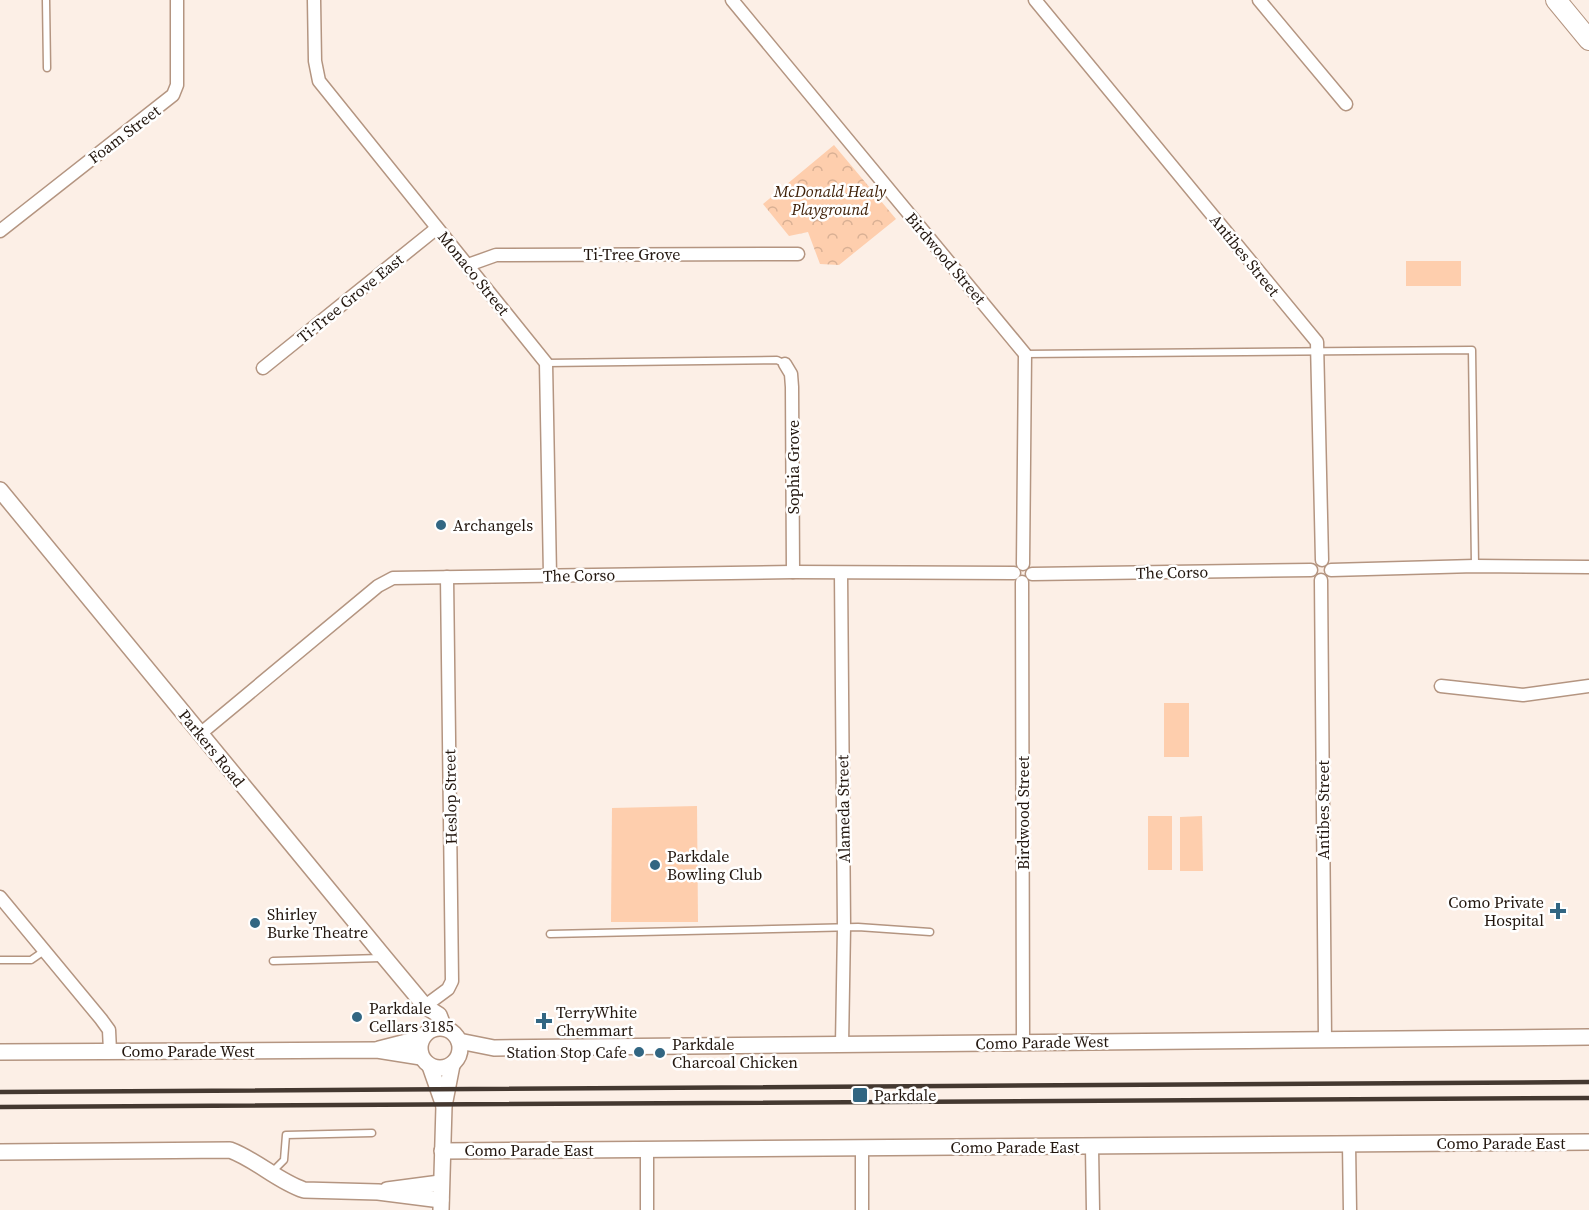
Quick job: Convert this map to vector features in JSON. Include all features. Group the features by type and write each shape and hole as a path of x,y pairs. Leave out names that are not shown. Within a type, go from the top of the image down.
{"main road":[{"path":"1556,0 1589,40"}],"street":[{"name":"Foam Street","path":"0,231 173,95 177,85 177,0"},
{"name":"Monaco Street","path":"314,0 315,61 319,81 546,363"},
{"name":"Birdwood Street","path":"732,0 1025,354 1023,1043"},
{"name":"Antibes Street","path":"1035,0 1317,342 1319,351"},
{"path":"1259,0 1346,104"},
{"name":"Ti-Tree Grove East","path":"263,368 437,228"},
{"name":"Ti-Tree Grove","path":"468,265 496,255 798,254"},
{"path":"1319,351 1322,560"},
{"path":"546,363 550,576"},
{"name":"Sophia Grove","path":"785,364 791,374 792,387 793,572"},
{"name":"Parkers Road","path":"0,490 425,1006 439,1016 444,1028"},
{"path":"1322,560 1328,562 1331,570 1329,576 1321,580 1313,576 1311,570 1313,564 1322,560"},
{"path":"1331,570 1475,566 1589,567"},
{"name":"The Corso","path":"200,734 378,586 401,577 793,572 1023,573 1311,570"},
{"name":"Alameda Street","path":"841,573 844,927 842,1045"},
{"name":"Heslop Street","path":"425,1006 448,989 452,981 447,577"},
{"name":"Antibes Street","path":"1321,580 1325,1039"},
{"path":"1441,686 1523,695 1589,686"},
{"path":"0,897 109,1030 110,1051"},
{"path":"425,1006 424,1036 419,1051 444,1106"},
{"path":"378,1192 441,1205 444,1106 459,1041 451,1031 444,1028 431,1030 424,1036"},
{"name":"Como Parade West","path":"376,1050 424,1036"},
{"name":"Como Parade West","path":"459,1041 494,1048 1589,1037"},
{"name":"Como Parade West","path":"455,1061 494,1048"},
{"name":"Como Parade West","path":"0,1052 376,1050 425,1061"},
{"path":"425,1061 441,1069 455,1061"},
{"name":"Como Parade East","path":"442,1151 1589,1142"},
{"path":"1349,1144 1350,1210"},
{"path":"862,1147 862,1210"},
{"path":"1092,1147 1093,1210"},
{"path":"647,1149 647,1210"},
{"path":"0,1152 230,1150 304,1190 378,1192 440,1183"}],"lane":[{"path":"46,0 47,68"},
{"path":"1025,354 1472,350 1475,566"},
{"path":"546,363 777,360 785,364"},
{"path":"550,934 844,927 930,932"},
{"path":"0,960 31,960 44,950"},
{"path":"273,961 385,958"},
{"path":"271,1173 284,1160 286,1135 372,1133"}],"green space":[{"name":"McDonald Healy Playground","path":"834,145 896,219 839,265 820,264 808,232 789,236 763,204"},
{"path":"1406,261 1461,261 1461,286 1406,286"},
{"path":"1164,703 1189,703 1189,757 1164,757"},
{"name":"Parkdale Bowling Club","path":"697,806 698,922 611,922 612,808"},
{"path":"1148,816 1172,816 1172,870 1148,870"},
{"path":"1202,816 1203,871 1180,871 1180,817"}],"railway":[{"path":"0,1092 1589,1082"},
{"path":"0,1107 1589,1098"}],"place":[{"name":"Archangels","path":"441,525"},
{"name":"Parkdale Bowling Club","path":"655,865"},
{"name":"Como Private Hospital","path":"1558,911"},
{"name":"Shirley Burke Theatre","path":"255,923"},
{"name":"Parkdale Cellars 3185","path":"357,1017"},
{"name":"TerryWhite Chemmart","path":"544,1021"},
{"name":"Station Stop Cafe","path":"639,1052"},
{"name":"Parkdale Charcoal Chicken","path":"660,1053"},
{"name":"Parkdale","path":"860,1095"}]}
